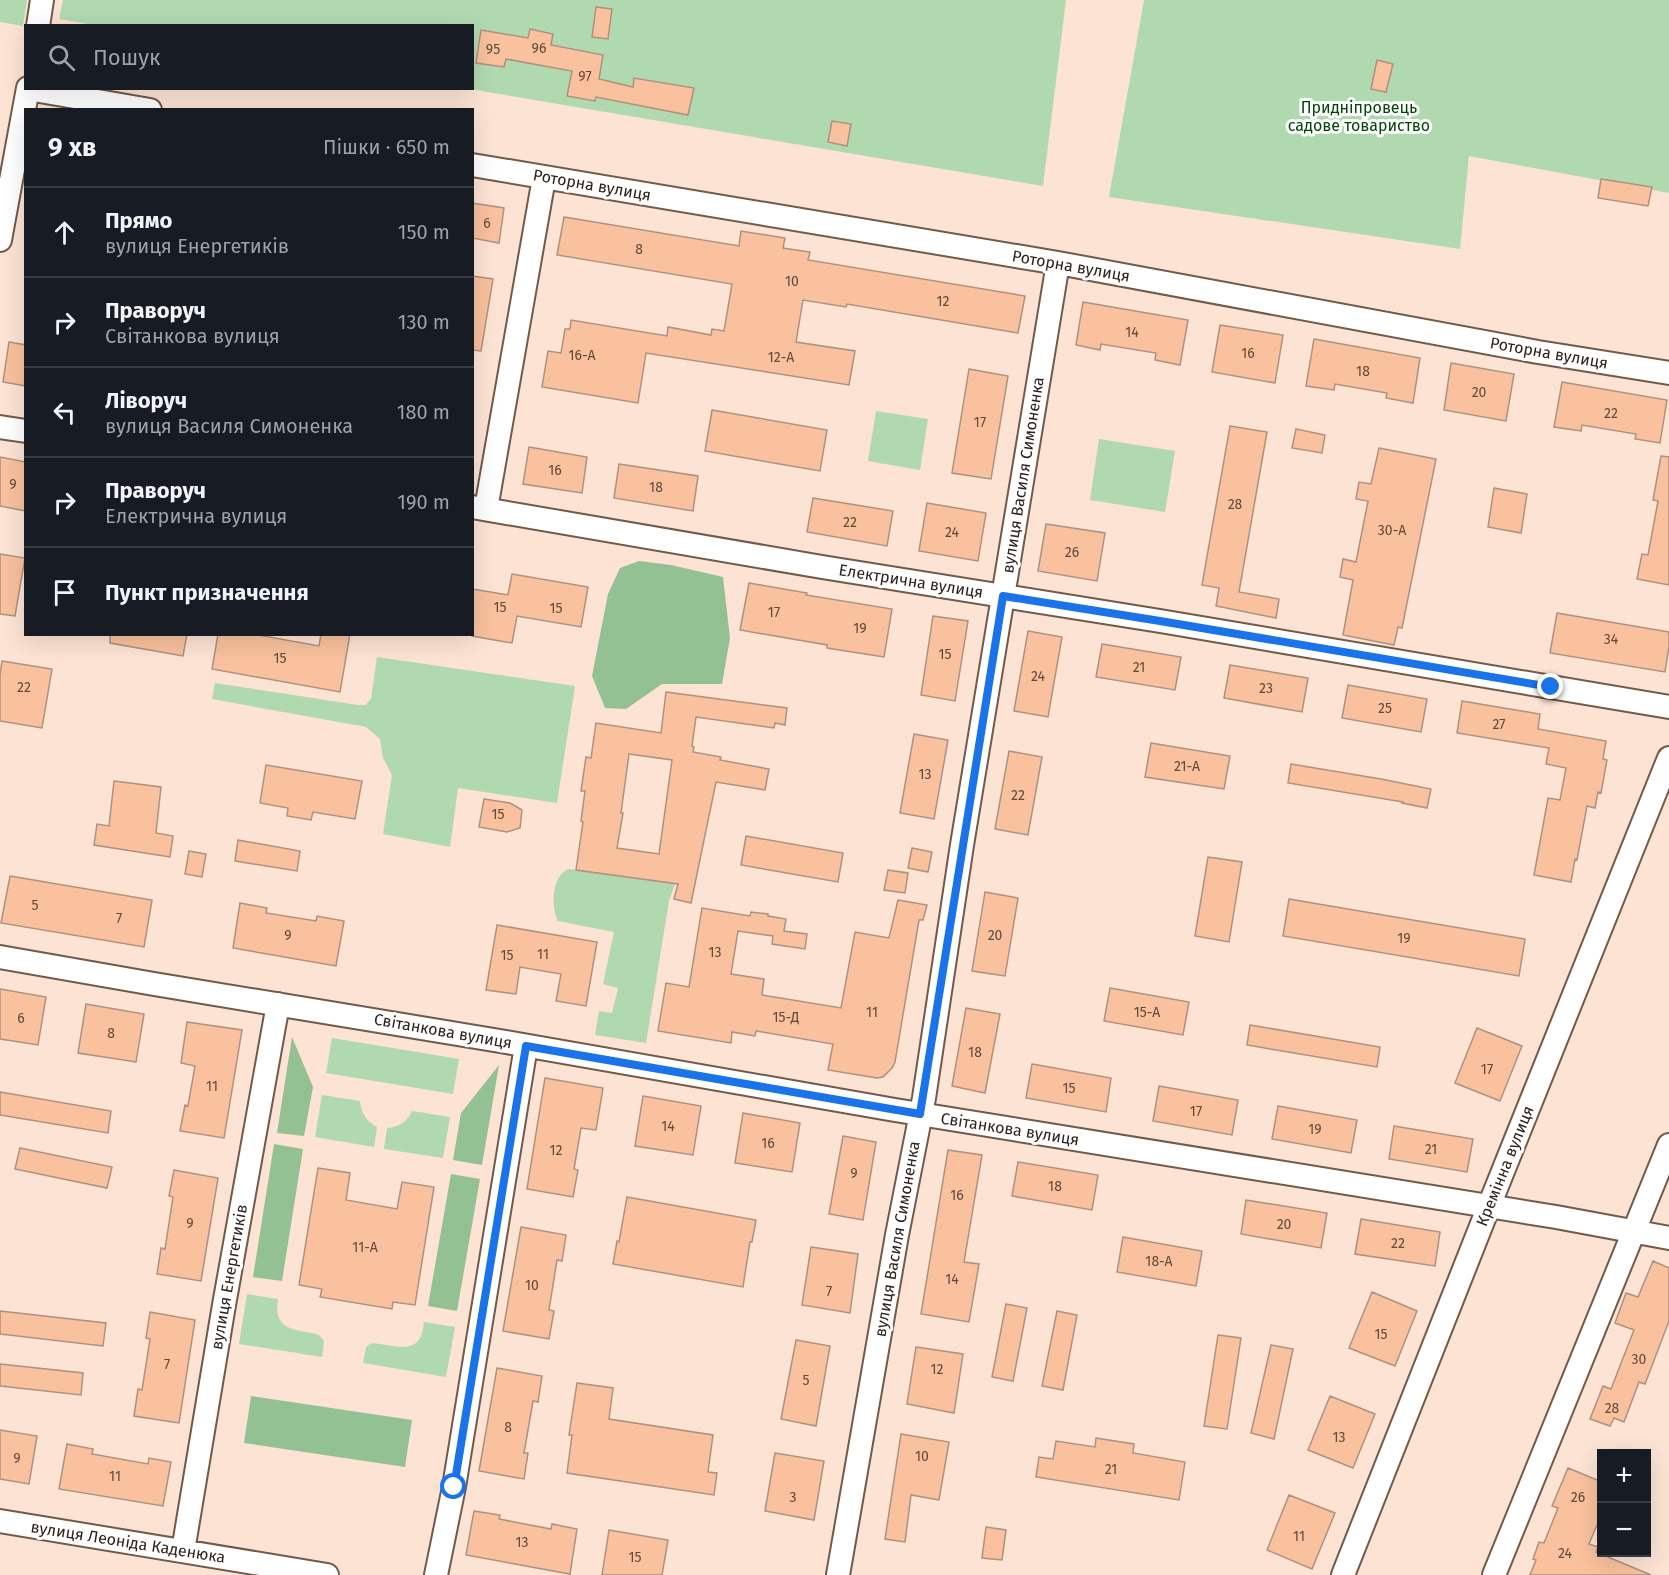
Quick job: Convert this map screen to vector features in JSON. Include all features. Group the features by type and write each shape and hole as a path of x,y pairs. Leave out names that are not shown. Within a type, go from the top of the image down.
{"street":[{"path":"38,24 42,0"},
{"path":"24,108 28,90"},
{"path":"34,90 138,108"},
{"path":"0,240 24,111"},
{"name":"Роторна вулиця","path":"474,165 1058,263 1527,350 1669,373"},
{"path":"479,508 544,177"},
{"name":"вулиця Василя Симоненка","path":"838,1575 920,1114 1058,263"},
{"path":"0,427 24,431"},
{"name":"Електрична вулиця","path":"479,508 1669,707"},
{"name":"Кремінна вулиця","path":"1343,1575 1669,758"},
{"name":"Світанкова вулиця","path":"0,957 920,1114 1556,1217 1669,1238"},
{"name":"вулиця Енергетиків","path":"183,1551 278,1004"},
{"path":"436,1575 454,1487 526,1046"},
{"path":"1494,1575 1669,1145"},
{"name":"вулиця Леоніда Каденюка","path":"0,1521 183,1551 277,1570 327,1575"}],"green space":[{"path":"0,0 27,0 23,26 0,22"},
{"path":"63,0 1066,0 1043,186 474,90 474,24 88,24 59,19"},
{"name":"Придніпровець садове товариство","path":"1144,0 1669,0 1669,193 1469,156 1460,249 1109,197"},
{"path":"876,411 928,419 920,470 868,461"},
{"path":"1099,439 1175,451 1165,512 1090,500"},
{"path":"639,561 671,565 723,577 730,638 722,684 662,684 626,709 605,708 592,676 608,594 620,568"},
{"path":"377,657 575,686 557,803 458,788 450,847 383,834 392,775 383,758 380,739 366,727 212,699 215,683 366,705 371,698"},
{"path":"568,869 675,884 669,901 646,1043 595,1035 599,1011 612,1013 618,988 603,984 614,932 558,921 554,908 554,893 558,879"},
{"path":"292,1037 313,1087 304,1136 277,1133"},
{"path":"332,1038 459,1059 453,1094 326,1073"},
{"path":"499,1065 482,1165 453,1160 461,1113"},
{"path":"322,1095 360,1101 365,1116 377,1127 374,1147 315,1137"},
{"path":"412,1111 450,1117 443,1158 384,1149 387,1128 402,1123"},
{"path":"274,1144 303,1149 282,1281 253,1277"},
{"path":"451,1174 480,1179 457,1311 428,1306"},
{"path":"247,1294 278,1299 277,1310 282,1323 294,1329 319,1335 324,1341 322,1357 239,1344"},
{"path":"424,1322 455,1327 446,1377 363,1363 366,1347 372,1343 399,1347 413,1345 422,1333"},
{"path":"251,1396 412,1420 405,1467 244,1443"}],"building":[{"path":"596,7 612,9 608,39 592,37"},
{"path":"530,29 553,34 551,45 603,55 599,79 633,87 634,78 694,88 688,115 596,97 595,101 567,96 572,71 506,59 504,67 476,63 481,30 528,38"},
{"path":"1377,60 1393,64 1386,92 1371,89"},
{"path":"832,121 851,124 847,146 828,142"},
{"path":"1601,179 1652,187 1648,206 1598,198"},
{"path":"474,203 504,208 499,243 474,238"},
{"path":"564,217 739,246 741,231 785,238 783,248 810,252 808,260 1025,296 1018,333 847,304 846,307 803,300 796,342 855,351 849,385 646,353 638,403 542,387 548,351 561,353 565,329 570,329 571,320 667,336 668,327 711,335 712,329 724,331 732,284 557,255"},
{"path":"474,276 493,279 481,351 474,350"},
{"path":"1083,302 1188,320 1180,365 1155,360 1156,353 1101,344 1100,350 1076,345"},
{"path":"1220,325 1283,335 1275,383 1212,372"},
{"path":"1314,339 1420,358 1413,403 1386,398 1387,393 1335,384 1334,390 1306,386"},
{"path":"9,342 24,345 24,386 3,382"},
{"path":"1451,363 1514,374 1506,421 1444,410"},
{"path":"969,369 1008,376 991,479 952,473"},
{"path":"1562,382 1667,400 1660,443 1635,439 1636,434 1582,425 1581,431 1554,427"},
{"path":"712,410 827,430 820,471 705,451"},
{"path":"1230,426 1267,432 1239,592 1279,599 1276,618 1216,606 1219,588 1202,585"},
{"path":"1296,429 1325,435 1322,453 1292,448"},
{"path":"529,447 587,457 582,493 523,484"},
{"path":"1379,448 1436,459 1402,628 1398,627 1394,645 1343,635 1353,580 1340,577 1343,559 1356,562 1368,501 1356,499 1359,482 1371,484"},
{"path":"1661,456 1669,457 1669,585 1637,579 1642,554 1648,555 1658,501 1653,500"},
{"path":"0,457 24,462 24,511 0,506"},
{"path":"619,464 698,476 693,511 614,498"},
{"path":"1494,488 1527,494 1521,533 1488,527"},
{"path":"813,498 893,511 887,546 807,532"},
{"path":"927,503 986,513 978,561 919,551"},
{"path":"1046,524 1105,533 1097,581 1038,571"},
{"path":"0,554 24,558 15,616 0,614"},
{"path":"512,574 588,587 581,627 517,616 512,643 472,636 474,636 474,589 508,595"},
{"path":"749,583 892,609 884,657 740,630"},
{"path":"1557,613 1669,632 1665,672 1550,653"},
{"path":"933,616 968,621 955,701 921,695"},
{"path":"1028,631 1062,637 1048,717 1014,711"},
{"path":"110,636 187,636 183,656 110,643"},
{"path":"218,636 263,636 319,646 321,636 350,636 340,692 212,669"},
{"path":"1102,644 1181,657 1175,690 1096,677"},
{"path":"2,661 52,669 42,728 0,721"},
{"path":"1230,665 1308,678 1302,712 1224,698"},
{"path":"1348,685 1427,699 1421,732 1342,718"},
{"path":"666,692 787,708 785,725 775,723 774,728 696,717 693,752 721,757 720,760 769,769 765,790 716,782 691,903 674,899 678,884 576,870 585,791 581,791 586,757 591,758 596,723 661,733","holes":["629,754 672,760 659,854 617,848"]},
{"path":"1462,701 1540,714 1538,729 1606,741 1603,759 1607,760 1601,793 1598,792 1595,808 1587,806 1571,882 1534,875 1548,798 1560,800 1566,768 1546,764 1549,748 1457,733"},
{"path":"914,734 948,740 934,819 900,813"},
{"path":"1151,743 1230,756 1224,789 1145,777"},
{"path":"1009,751 1042,757 1028,835 995,829"},
{"path":"1291,764 1431,789 1427,808 1288,783"},
{"path":"266,765 362,781 355,819 313,812 311,820 287,816 288,808 260,803"},
{"path":"114,781 161,787 156,833 173,836 170,857 94,845 97,824 109,826"},
{"path":"484,799 510,803 522,810 520,828 507,832 479,827"},
{"path":"746,836 843,853 838,882 741,865"},
{"path":"238,840 300,851 297,871 235,861"},
{"path":"912,848 932,852 928,872 908,868"},
{"path":"189,851 206,854 202,877 185,874"},
{"path":"1208,857 1242,862 1229,942 1195,936"},
{"path":"888,870 908,873 905,893 884,890"},
{"path":"10,876 152,900 144,947 1,923"},
{"path":"985,892 1018,898 1005,976 972,971"},
{"path":"1289,899 1525,939 1519,976 1283,936"},
{"path":"898,900 927,905 923,920 919,920 895,1062 883,1077 828,1070 833,1044 756,1031 755,1036 732,1032 731,1043 658,1031 666,983 689,987 702,908 750,916 751,912 768,914 768,916 786,919 784,931 807,934 805,949 772,944 773,936 738,931 731,974 764,979 762,995 841,1008 855,932 889,938"},
{"path":"240,903 267,908 266,913 316,921 317,916 344,921 336,966 233,948"},
{"path":"497,925 597,942 586,1006 556,1001 561,974 520,967 516,994 486,990"},
{"path":"1110,988 1189,1002 1183,1035 1104,1021"},
{"path":"0,989 46,997 38,1045 0,1039"},
{"path":"86,1004 144,1014 136,1062 78,1053"},
{"path":"966,1008 1000,1014 985,1093 952,1086"},
{"path":"187,1022 242,1030 224,1138 180,1131 185,1105 188,1106 195,1066 181,1063"},
{"path":"1250,1025 1380,1047 1377,1067 1247,1045"},
{"path":"1477,1028 1522,1046 1500,1101 1455,1083"},
{"path":"1032,1064 1111,1078 1106,1112 1026,1098"},
{"path":"545,1078 603,1088 596,1130 581,1128 574,1169 578,1170 573,1197 527,1189"},
{"path":"1159,1086 1238,1100 1232,1135 1153,1121"},
{"path":"0,1092 111,1111 108,1133 0,1115"},
{"path":"643,1096 701,1106 693,1155 635,1146"},
{"path":"1278,1106 1357,1120 1351,1153 1272,1139"},
{"path":"743,1113 800,1123 792,1172 735,1163"},
{"path":"1394,1126 1473,1139 1467,1172 1389,1159"},
{"path":"843,1136 876,1142 863,1220 829,1214"},
{"path":"20,1148 112,1167 107,1188 15,1169"},
{"path":"948,1150 982,1155 964,1262 979,1264 969,1322 921,1314"},
{"path":"1018,1162 1098,1175 1092,1210 1012,1196"},
{"path":"318,1168 350,1173 346,1200 397,1209 402,1182 434,1187 415,1305 393,1302 392,1309 320,1297 322,1289 299,1285"},
{"path":"174,1170 218,1178 201,1281 157,1274 161,1248 165,1249 173,1197 169,1196"},
{"path":"627,1197 756,1220 743,1287 613,1264"},
{"path":"1246,1200 1327,1213 1321,1248 1241,1234"},
{"path":"1361,1219 1440,1232 1435,1266 1355,1254"},
{"path":"521,1227 566,1235 562,1261 557,1260 549,1310 554,1311 549,1339 503,1331"},
{"path":"1123,1237 1202,1251 1196,1286 1117,1272"},
{"path":"811,1247 858,1254 850,1313 802,1305"},
{"path":"1653,1261 1669,1268 1669,1321 1645,1384 1639,1382 1624,1422 1614,1418 1610,1426 1590,1419 1603,1386 1611,1389 1634,1330 1615,1323 1626,1293 1638,1297"},
{"path":"1372,1292 1417,1311 1395,1366 1349,1348"},
{"path":"1006,1304 1027,1308 1013,1381 992,1377"},
{"path":"0,1311 106,1323 103,1346 0,1334"},
{"path":"1057,1311 1077,1315 1063,1390 1042,1386"},
{"path":"150,1312 195,1320 179,1423 134,1416 138,1389 142,1390 150,1339 146,1338"},
{"path":"1218,1335 1241,1338 1227,1429 1204,1426"},
{"path":"796,1340 830,1346 816,1426 781,1419"},
{"path":"1271,1345 1293,1349 1274,1439 1251,1433"},
{"path":"916,1347 963,1354 954,1413 907,1404"},
{"path":"0,1364 83,1373 81,1395 0,1386"},
{"path":"497,1368 542,1376 538,1402 533,1401 524,1453 528,1453 524,1479 479,1471"},
{"path":"577,1383 613,1388 609,1419 713,1435 708,1472 717,1473 714,1495 567,1473 572,1435 569,1435"},
{"path":"1330,1396 1375,1414 1353,1468 1308,1450"},
{"path":"0,1430 37,1436 29,1484 0,1479"},
{"path":"901,1434 949,1442 939,1500 911,1495 905,1542 885,1539"},
{"path":"1096,1438 1134,1444 1133,1453 1185,1462 1179,1500 1036,1477 1039,1457 1053,1459 1056,1441 1095,1447"},
{"path":"67,1444 93,1449 92,1454 148,1464 149,1458 171,1462 163,1506 59,1489"},
{"path":"775,1453 824,1461 814,1520 765,1511"},
{"path":"1568,1468 1597,1480 1597,1525 1589,1544 1597,1547 1597,1557 1608,1557 1651,1575 1530,1575 1536,1560 1533,1559 1539,1542 1544,1543 1558,1508 1552,1506"},
{"path":"1289,1495 1335,1513 1312,1569 1267,1550"},
{"path":"474,1511 500,1515 499,1519 551,1529 552,1524 577,1529 570,1574 466,1555"},
{"path":"986,1527 1006,1530 1002,1560 982,1558"},
{"path":"609,1530 668,1540 662,1575 602,1575"}],"route":[{"path":"454,1487 526,1046 920,1114 1003,596 1551,687"}]}
